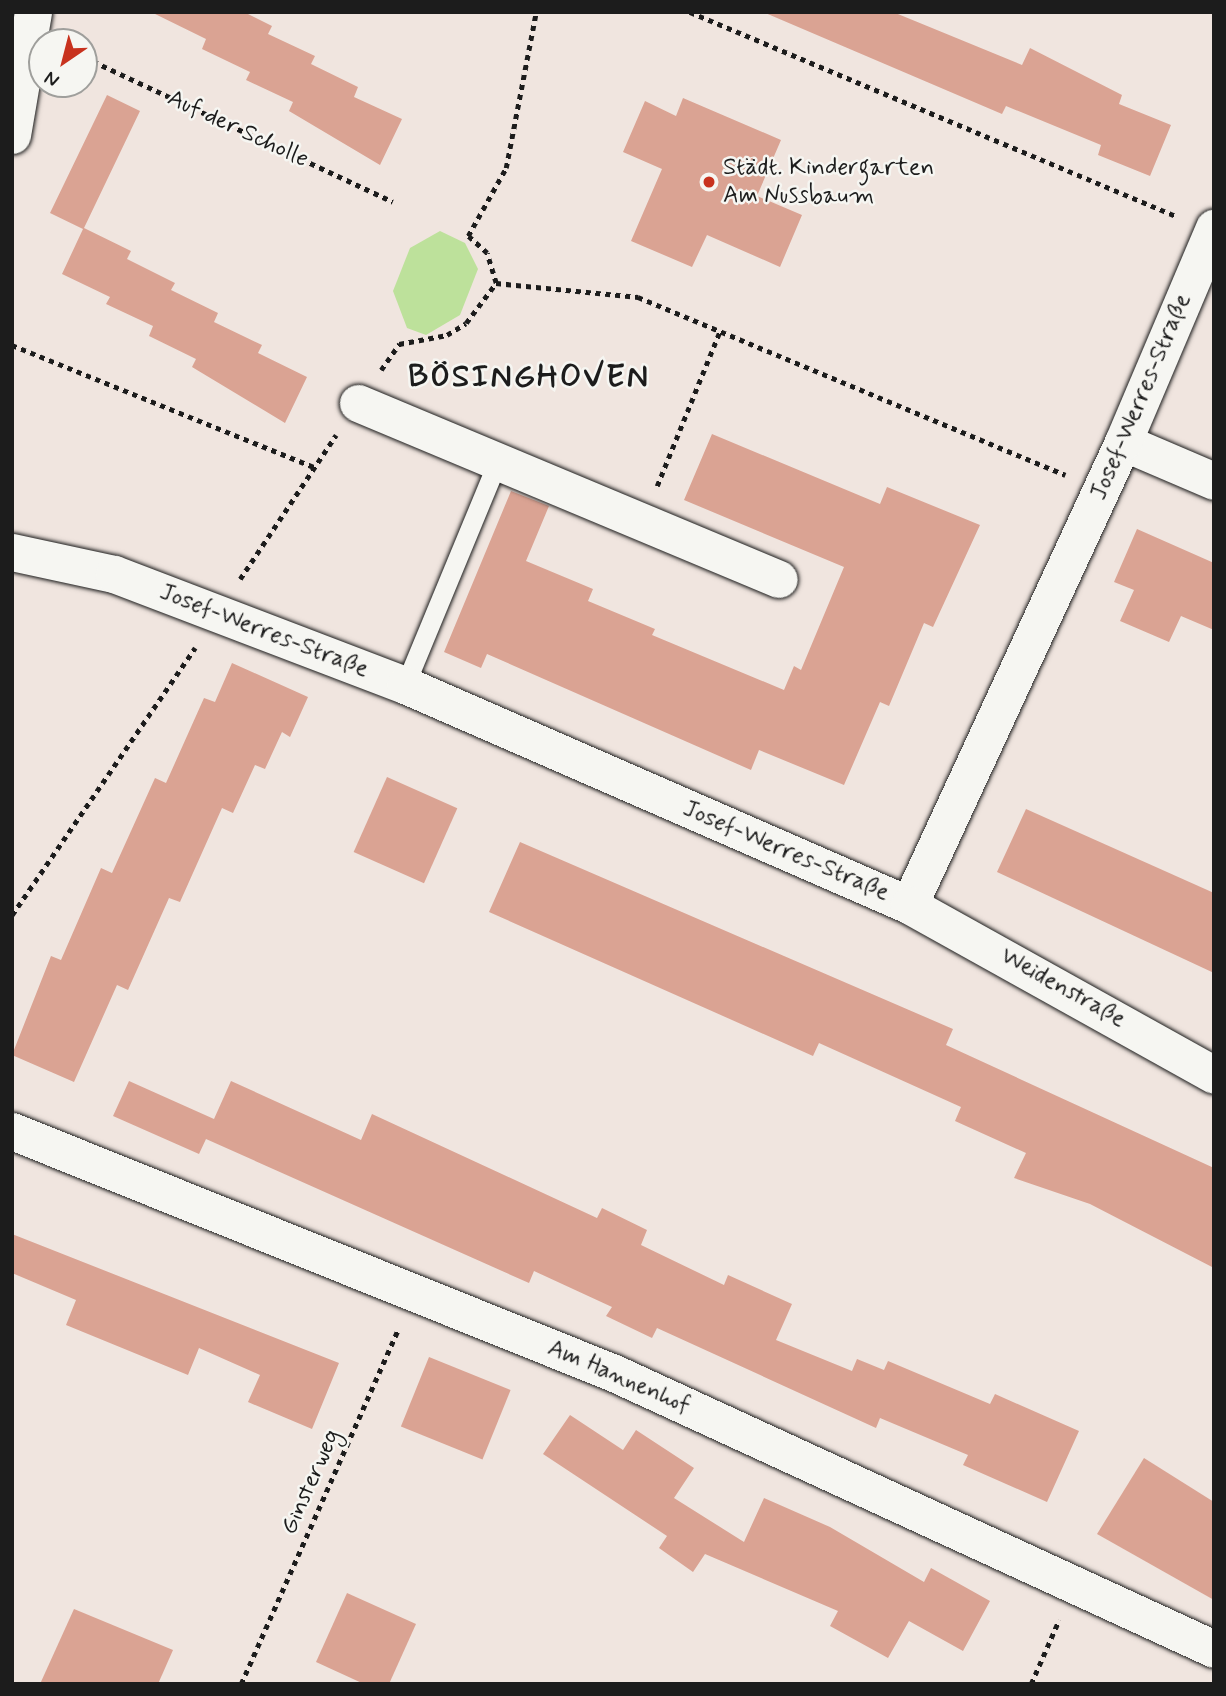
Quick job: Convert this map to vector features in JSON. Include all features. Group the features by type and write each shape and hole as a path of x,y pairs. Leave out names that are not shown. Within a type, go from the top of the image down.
{"street":[{"path":"12,135 33,12"},
{"name":"Josef-Werres-Straße","path":"12,552 114,574 405,685 909,905 1123,442 1213,230"},
{"path":"358,403 779,579"},
{"path":"1123,442 1214,481"},
{"name":"Weidenstraße","path":"909,905 1214,1074"},
{"name":"Am Hannenhof","path":"12,1131 614,1373 855,1480 1073,1587 1214,1649"}],"lane":[{"path":"405,685 498,461"}],"path":[{"path":"495,283 486,253 468,236 506,168 536,12"},
{"path":"690,12 1213,230"},
{"name":"Auf der Scholle","path":"98,64 393,202"},
{"path":"495,283 638,297 1101,490"},
{"path":"12,915 398,344 447,335 495,283"},
{"path":"642,522 720,331"},
{"path":"12,345 314,467"},
{"name":"Ginsterweg","path":"241,1684 413,1294"},
{"path":"1031,1684 1073,1587"}],"green space":[{"path":"440,231 465,243 478,269 460,315 426,335 407,328 393,291 410,248"}],"building":[{"path":"151,12 244,12 272,26 268,34 315,56 311,64 358,87 354,97 402,119 380,165 289,111 293,102 246,80 250,72 202,49 206,39"},
{"path":"763,12 893,12 1022,65 1030,48 1122,95 1119,104 1171,125 1150,176 1098,155 1101,145 1006,106 1002,114"},
{"path":"107,95 140,111 84,228 131,251 127,259 175,283 171,290 218,313 214,322 262,345 258,353 307,377 285,423 192,367 196,359 149,336 153,326 106,304 110,297 62,274 83,229 50,213"},
{"name":"Städt. Kindergarten Am Nussbaum","path":"683,98 781,140 757,196 802,215 780,267 707,235 692,267 631,241 662,169 623,152 645,101 676,116"},
{"path":"712,434 880,504 887,487 980,525 933,627 924,623 889,706 880,702 844,785 759,750 751,770 487,654 481,668 444,652 511,491 549,506 526,561 593,589 588,601 655,629 652,635 784,690 794,666 801,670 844,567 684,500"},
{"path":"1137,529 1214,563 1214,630 1181,616 1169,642 1120,621 1134,590 1114,582"},
{"path":"232,663 308,697 290,737 282,732 265,769 255,765 233,813 222,808 180,902 169,898 128,990 117,985 74,1082 12,1055 51,956 61,960 101,868 112,873 155,778 166,783 204,698 215,702"},
{"path":"387,777 457,808 424,883 354,852"},
{"path":"1026,809 1214,893 1214,973 997,872"},
{"path":"520,842 953,1029 946,1045 1214,1168 1214,1268 1090,1204 1014,1178 1026,1153 955,1121 961,1107 819,1043 813,1056 489,912"},
{"path":"129,1081 214,1119 231,1081 361,1140 372,1114 597,1218 602,1208 647,1230 641,1245 724,1285 728,1275 792,1304 776,1340 852,1371 857,1359 884,1370 888,1361 990,1404 995,1394 1079,1431 1047,1502 963,1465 968,1455 880,1418 876,1428 657,1328 652,1338 606,1316 612,1307 534,1271 529,1283 206,1139 199,1154 113,1116"},
{"path":"12,1234 339,1363 312,1429 248,1402 260,1375 199,1348 188,1375 66,1325 76,1300 12,1273"},
{"path":"429,1357 511,1390 482,1460 401,1427"},
{"path":"570,1415 623,1450 636,1430 694,1468 674,1498 744,1542 764,1498 830,1527 924,1582 931,1568 990,1601 963,1651 909,1621 888,1658 830,1626 838,1611 705,1554 693,1572 659,1548 667,1536 543,1454"},
{"path":"1144,1458 1214,1502 1214,1600 1097,1534"},
{"path":"347,1593 416,1624 389,1684 364,1684 316,1662"},
{"path":"74,1609 173,1650 158,1684 40,1684"}],"place":[{"name":"Städt. Kindergarten Am Nussbaum","path":"709,182"}],"district":[{"name":"BÖSINGHOVEN","path":"529,377"}]}
